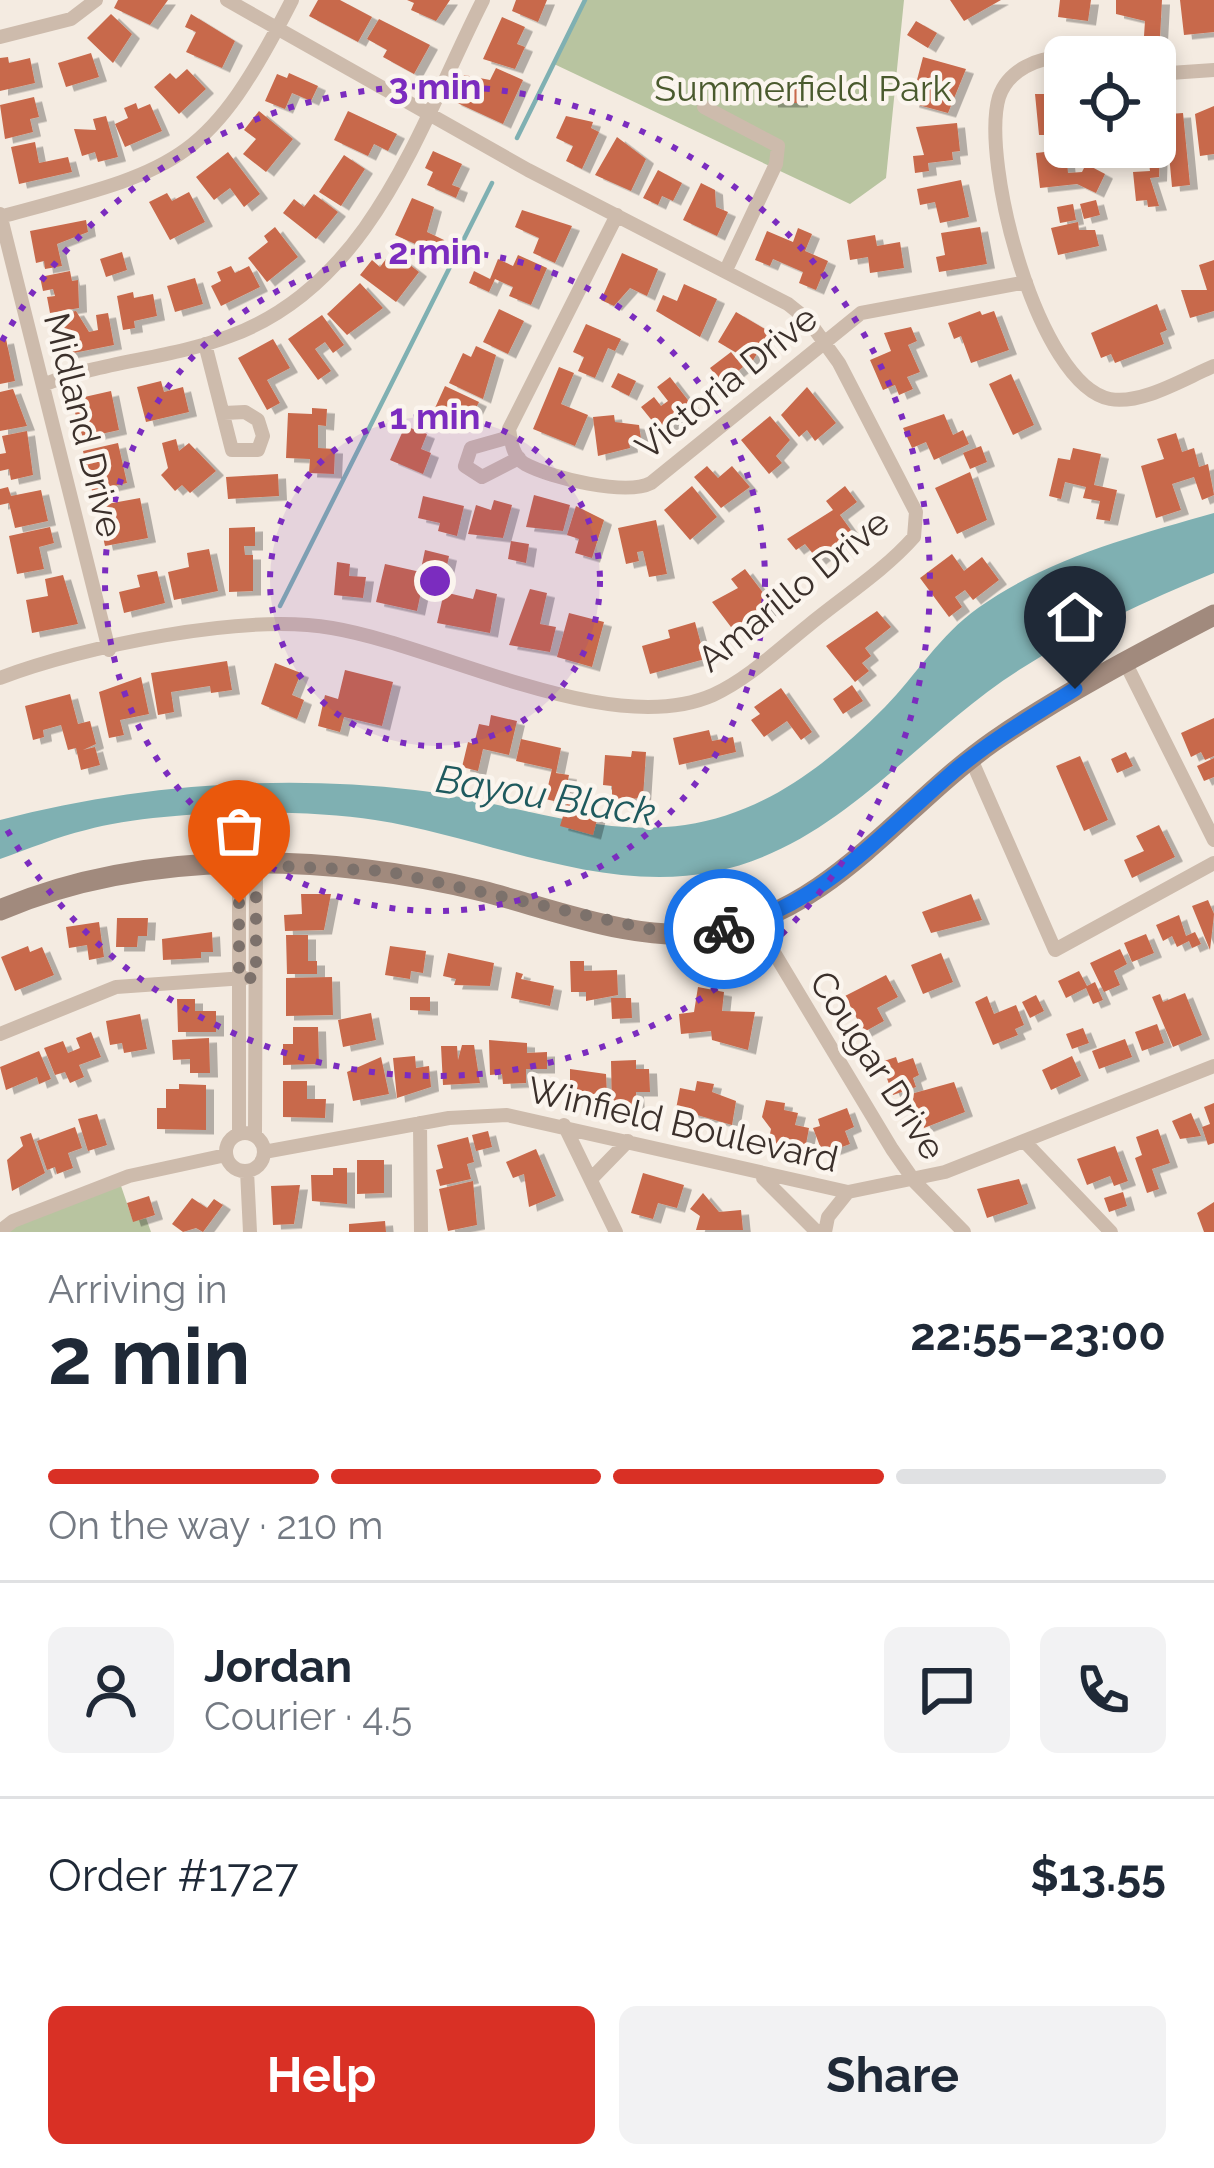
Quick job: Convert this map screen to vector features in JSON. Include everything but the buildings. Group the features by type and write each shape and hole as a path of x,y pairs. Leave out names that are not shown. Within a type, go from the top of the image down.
{"main road":[{"path":"0,910 120,878 248,865 386,871 667,933 711,932 755,922 828,882 971,759 1125,662 1214,615"}],"street":[{"path":"0,37 70,19 96,0"},
{"path":"227,0 426,113 788,304 825,340"},
{"path":"0,216 100,192 175,160 223,119 292,0"},
{"path":"43,385 205,344 261,323 304,295 341,262 379,210 484,0"},
{"path":"1044,62 1028,65 1000,94 995,123 1002,178 1026,282 1067,371 1097,394 1138,397 1214,366"},
{"path":"1176,73 1214,70"},
{"path":"704,107 778,146 776,164 726,270"},
{"path":"510,437 471,448 465,466 482,477 519,458 509,429 617,215"},
{"name":"Midland Drive","path":"0,216 109,650"},
{"name":"Victoria Drive","path":"519,458 636,490 862,313 1026,282"},
{"name":"Amarillo Drive","path":"0,678 196,630 290,623 373,638 609,706 661,708 714,695 752,671 908,544 917,525 916,512 825,340"},
{"path":"205,344 224,413"},
{"path":"1125,662 1214,840"},
{"path":"971,759 1055,950 1214,863"},
{"path":"0,1231 14,1221 129,1176 226,1155 247,1135 256,1021 248,865"},
{"path":"226,1155 230,1164 247,1171 256,1168 264,1152 247,1135 239,1022 248,865"},
{"name":"Cougar Drive","path":"755,922 915,1182 964,1232"},
{"path":"0,1034 116,987 256,978"},
{"path":"239,1022 256,1021"},
{"name":"Winfield Boulevard","path":"264,1152 420,1124 507,1115 848,1192 915,1182 1214,1066"},
{"path":"420,1124 421,1232"},
{"path":"564,1125 616,1232"},
{"path":"591,1179 628,1141"},
{"path":"1024,1141 1111,1232"},
{"path":"247,1171 250,1232"},
{"path":"759,1174 821,1232 848,1192"}],"green space":[{"name":"Summerfield Park","path":"586,0 904,0 886,178 850,204 554,64"},
{"path":"119,1180 133,1221 146,1218 151,1232 0,1232"}],"water":[{"path":"1214,513 1214,573 1042,656 981,697 838,815 758,859 713,872 628,876 543,861 375,820 270,813 117,823 0,859 0,820 102,798 258,783 415,790 617,826 651,828 714,819 769,797 819,766 885,707 952,630 1005,591 1092,550"}],"waterway":[{"path":"517,138 585,0"},
{"path":"280,606 492,183"}],"way so far":[{"path":"239,903 239,978 256,978 256,865 294,863 386,871 630,928 695,934 724,929"}],"route":[{"path":"724,929 783,910 828,882 961,766 1075,689"}],"water label":[{"name":"Bayou Black","path":"546,795"}]}
